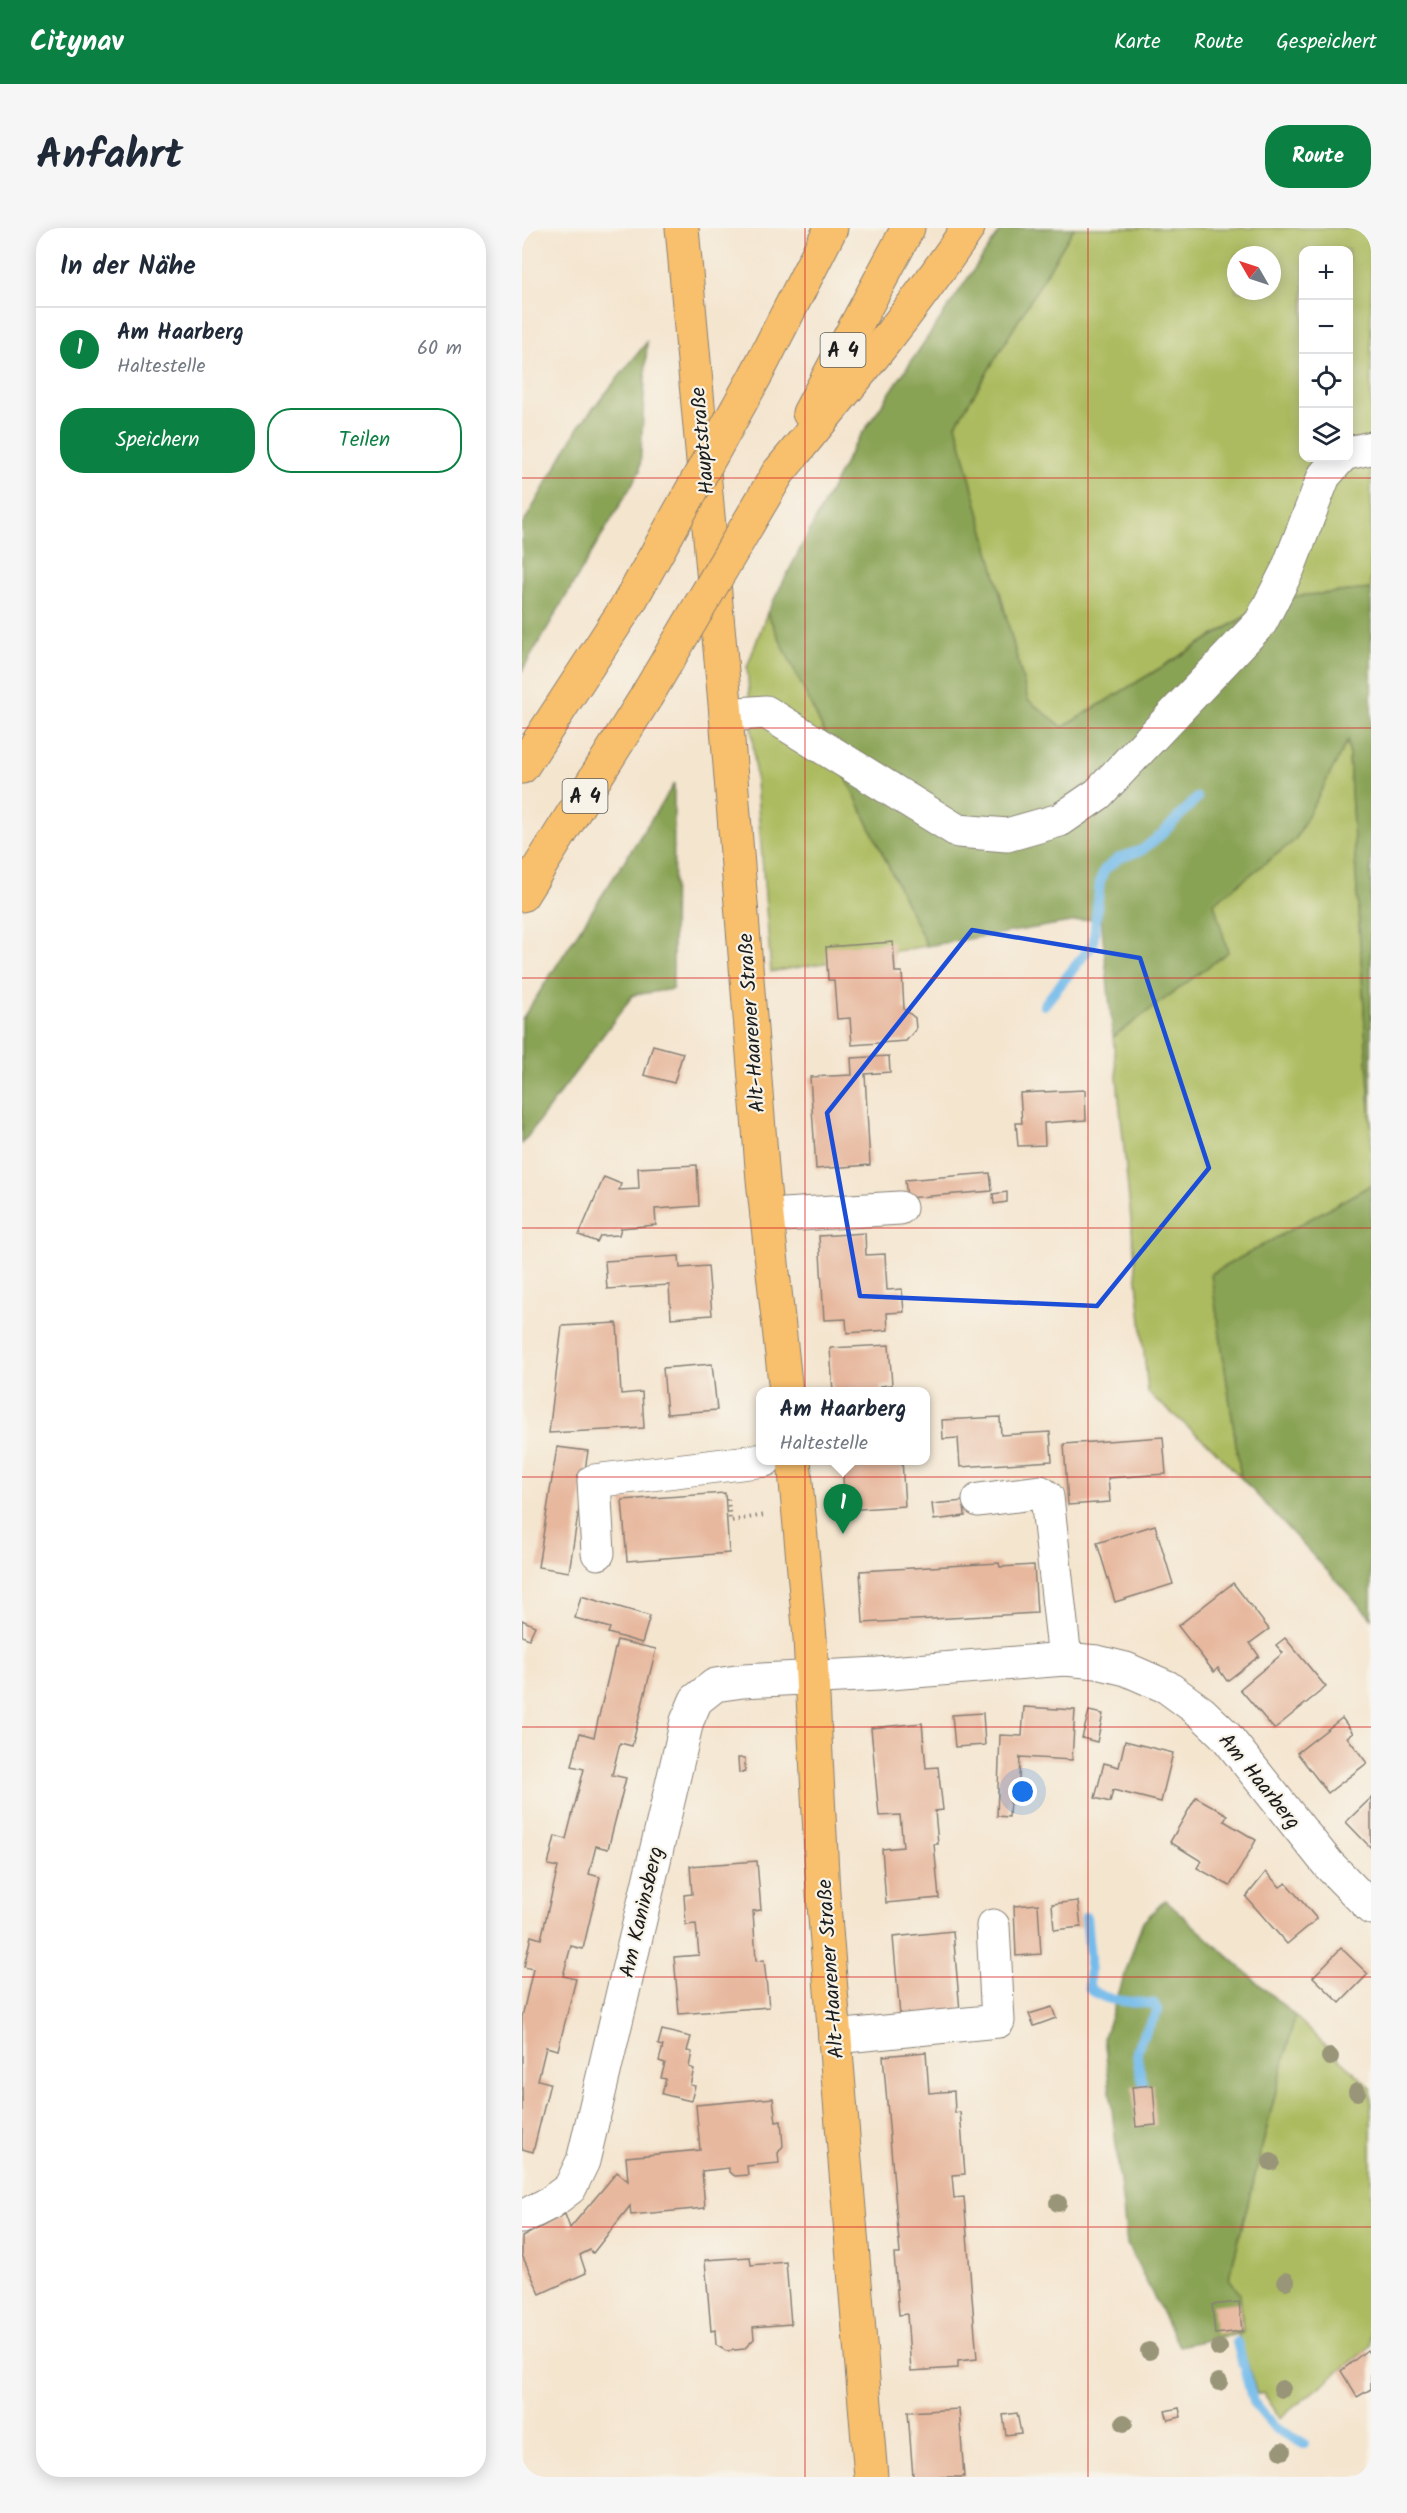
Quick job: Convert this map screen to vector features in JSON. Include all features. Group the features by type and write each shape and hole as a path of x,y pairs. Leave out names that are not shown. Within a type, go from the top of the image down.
{"main road":[{"name":"Hauptstraße","path":"682,228 720,654"},
{"path":"522,767 629,603 757,373 831,228"},
{"name":"A 4","path":"522,895 646,697 777,473 908,228"},
{"path":"777,473 880,350 928,287 968,228"},
{"name":"Alt-Haarener Straße","path":"720,654 766,1216 785,1387"},
{"name":"Alt-Haarener Straße","path":"794,1465 813,1678 823,1893 871,2477"}],"street":[{"path":"1353,452 1371,448"},
{"path":"726,715 766,712 958,831 1006,836 1060,820 1098,794 1261,622 1288,569 1324,476 1336,462"},
{"path":"766,1216 900,1208"},
{"path":"598,1553 594,1481 756,1462"},
{"path":"979,1500 1040,1492 1047,1497 1065,1659"},
{"name":"Am Haarberg","path":"813,1678 1065,1659 1097,1662 1126,1669 1167,1687 1201,1712 1225,1735 1328,1864 1371,1908"},
{"name":"Am Kaninsberg","path":"522,2217 550,2203 570,2188 583,2161 687,1721 696,1700 715,1685 744,1681 813,1678"},
{"path":"835,2037 998,2021 993,1926"}],"path":[{"path":"727,1488 730,1521 750,1518"}],"highlighted area":[{"path":"972,930 1140,958 1209,1168 1097,1306 860,1296 827,1113"}],"green space":[{"path":"1002,228 1074,228 956,424 1028,700 1063,727 1276,598 1371,589 1371,1126 1348,740 1295,840 1214,903 1228,952 1113,1037 1101,917 927,946 767,613 853,447"},
{"path":"1074,228 1371,228 1371,589 1275,598 1063,727 1028,700 956,424"},
{"path":"647,342 640,471 522,671 522,526 579,426"},
{"path":"767,613 927,946 771,972 747,667"},
{"path":"1348,739 1371,1126 1371,1185 1211,1274 1241,1478 1213,1448 1148,1393 1113,1037 1228,952 1214,903 1295,840"},
{"path":"674,784 673,989 633,995 522,1144 522,1019"},
{"path":"1371,1185 1371,1618 1241,1478 1211,1274"},
{"path":"1165,1900 1295,2016 1229,2278 1240,2294 1243,2333 1179,2346 1127,2244 1104,2037 1142,1923"},
{"path":"1295,2016 1371,2088 1371,2346 1280,2418 1263,2392 1257,2394 1238,2334 1243,2332 1229,2279"}],"building":[{"path":"893,942 895,972 902,972 904,1009 915,1018 916,1029 906,1041 852,1045 850,1018 837,1019 834,980 828,980 826,947"},
{"path":"653,1045 683,1053 674,1083 644,1075"},
{"path":"889,1056 890,1072 865,1074 870,1165 816,1169 810,1077 852,1075 851,1058"},
{"path":"1085,1090 1086,1120 1044,1123 1045,1145 1018,1146 1016,1123 1022,1123 1020,1093"},
{"path":"697,1165 699,1206 655,1209 656,1225 621,1228 619,1235 600,1236 597,1242 579,1235 604,1177 621,1184 619,1190 639,1189 638,1168"},
{"path":"990,1173 992,1191 907,1198 905,1180"},
{"path":"1007,1192 1007,1202 994,1204 993,1194"},
{"path":"865,1233 866,1255 885,1254 887,1290 902,1289 904,1312 887,1313 888,1330 847,1333 846,1319 824,1320 819,1236"},
{"path":"679,1256 680,1268 708,1266 712,1315 671,1318 669,1285 607,1289 605,1261"},
{"path":"617,1323 621,1394 642,1392 644,1428 549,1433 562,1326"},
{"path":"889,1345 892,1385 833,1387 830,1348"},
{"path":"712,1364 717,1410 667,1414 663,1368"},
{"path":"1000,1417 1001,1435 1050,1432 1052,1461 960,1467 958,1438 943,1439 942,1420"},
{"path":"1163,1437 1166,1474 1108,1478 1110,1502 1068,1505 1064,1444"},
{"path":"557,1447 588,1451 569,1572 538,1567"},
{"path":"842,1465 902,1465 905,1506 845,1510"},
{"path":"725,1493 729,1553 627,1561 622,1500"},
{"path":"964,1501 965,1516 934,1520 932,1504"},
{"path":"1155,1525 1173,1584 1115,1602 1097,1543"},
{"path":"999,1563 1000,1567 1034,1565 1037,1613 863,1623 860,1571"},
{"path":"1233,1583 1269,1629 1250,1643 1259,1656 1227,1681 1218,1668 1214,1672 1178,1626"},
{"path":"581,1596 650,1616 642,1643 608,1633 610,1628 575,1618"},
{"path":"522,1620 535,1626 529,1639 522,1636"},
{"path":"1285,1638 1326,1687 1274,1729 1240,1689 1283,1653 1276,1645"},
{"path":"617,1640 656,1649 632,1746 620,1743 612,1775 626,1778 608,1849 596,1846 589,1874 600,1877 583,1949 571,1946 563,1976 576,1979 558,2050 546,2047 538,2080 550,2083 533,2152 522,2149 522,2017 533,1969 524,1967 531,1936 541,1939 558,1867 548,1865 555,1836 566,1839 584,1769 572,1766 580,1733 594,1737"},
{"path":"1024,1707 1075,1710 1072,1760 1020,1757 1018,1800 1010,1799 1009,1817 997,1816 1000,1735 1022,1736"},
{"path":"1089,1711 1103,1714 1097,1742 1082,1738"},
{"path":"983,1713 985,1745 955,1747 952,1715"},
{"path":"1342,1718 1353,1733 1347,1737 1367,1763 1328,1793 1297,1753"},
{"path":"922,1723 926,1768 938,1767 943,1810 935,1811 938,1844 934,1844 939,1898 886,1903 882,1849 903,1847 900,1815 879,1816 871,1728"},
{"path":"1125,1741 1173,1753 1161,1802 1113,1790 1110,1802 1095,1798 1104,1763 1119,1767"},
{"path":"738,1758 745,1758 745,1772 739,1773"},
{"path":"1196,1797 1228,1815 1224,1821 1256,1840 1230,1886 1197,1868 1201,1861 1170,1842"},
{"path":"1371,1798 1371,1848 1346,1822"},
{"path":"757,1861 761,1910 753,1911 756,1961 764,1960 769,2007 679,2014 674,1957 699,1955 696,1924 686,1925 684,1895 692,1894 690,1866"},
{"path":"1266,1872 1280,1887 1286,1883 1317,1919 1287,1944 1246,1897"},
{"path":"1078,1901 1081,1927 1054,1930 1052,1904"},
{"path":"1038,1904 1041,1954 1016,1956 1014,1906"},
{"path":"953,1931 960,2011 900,2016 893,1937"},
{"path":"1341,1948 1368,1974 1340,2003 1313,1977"},
{"path":"1052,2007 1056,2018 1034,2026 1029,2014"},
{"path":"662,2030 691,2037 687,2051 692,2052 689,2067 694,2069 690,2085 695,2086 691,2101 662,2094 666,2079 661,2078 665,2063 659,2061 663,2046 658,2045"},
{"path":"926,2052 929,2093 954,2091 955,2113 960,2112 965,2174 952,2175 954,2198 964,2197 977,2359 958,2361 958,2368 911,2371 907,2314 899,2315 894,2254 900,2254 883,2056"},
{"path":"1153,2085 1156,2125 1136,2127 1132,2087"},
{"path":"773,2098 776,2122 781,2121 783,2146 778,2153 779,2163 747,2166 748,2175 735,2176 729,2172 729,2168 702,2171 705,2208 631,2215 630,2206 593,2253 590,2250 580,2255 586,2273 540,2294 522,2255 522,2237 565,2214 570,2228 617,2172 628,2181 626,2157 700,2150 696,2105"},
{"path":"750,2257 751,2265 786,2262 791,2324 753,2327 754,2339 744,2349 726,2351 716,2345 715,2330 711,2331 705,2260"},
{"path":"1239,2302 1242,2331 1215,2334 1212,2305"},
{"path":"1367,2350 1371,2356 1371,2389 1357,2397 1341,2371"},
{"path":"1179,2408 1181,2417 1168,2420 1165,2411"},
{"path":"959,2409 964,2477 913,2477 908,2412"},
{"path":"1017,2413 1021,2433 1006,2435 1003,2415"}],"waterway":[{"path":"1044,1005 1093,944 1100,882 1104,870 1119,858 1142,850 1162,834 1197,798"},
{"path":"1086,1917 1090,1958 1089,1987 1111,1999 1154,2004 1158,2011 1137,2051 1143,2082"},
{"path":"1237,2342 1253,2402 1275,2428 1304,2444"}],"place":[{"name":"Am Haarberg","path":"843,1534"}]}
